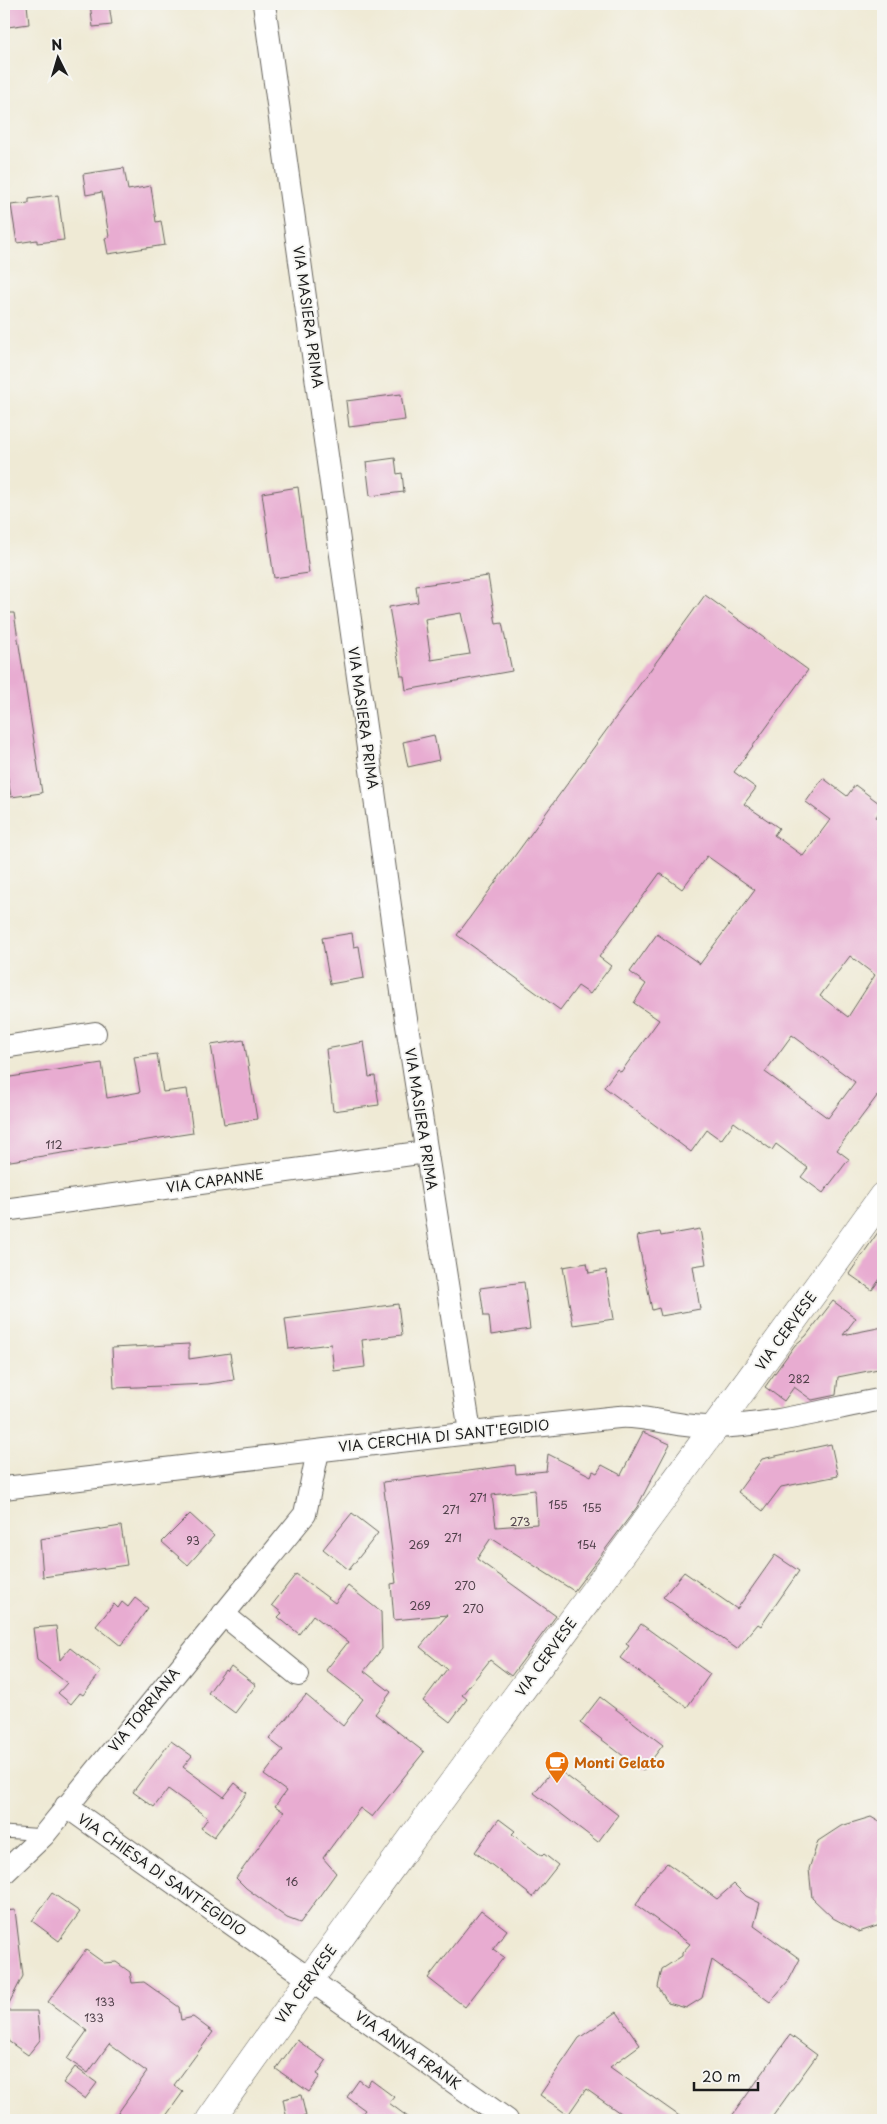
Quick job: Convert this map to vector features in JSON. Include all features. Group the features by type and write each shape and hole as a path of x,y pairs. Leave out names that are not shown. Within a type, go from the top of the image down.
{"main road":[{"name":"VIA CERVESE","path":"210,2120 309,1980 883,1196"}],"street":[{"name":"VIA MASIERA PRIMA","path":"264,4 395,948 470,1432"},
{"path":"4,1047 95,1033"},
{"name":"VIA CAPANNE","path":"4,1210 426,1152"},
{"name":"VIA CERCHIA DI SANT'EGIDIO","path":"4,1488 470,1432 626,1417 680,1426 715,1427 746,1424 883,1399"},
{"name":"VIA TORRIANA","path":"66,1806 305,1514 318,1451"},
{"path":"223,1614 298,1674"},
{"name":"VIA CHIESA DI SANT'EGIDIO","path":"4,1873 44,1835 66,1806 309,1980"},
{"name":"VIA ANNA FRANK","path":"309,1980 506,2120"}],"lane":[{"path":"4,1832 44,1835"}],"building":[{"path":"6,4 27,4 29,24 8,27"},
{"path":"90,4 109,4 112,25 93,27"},
{"path":"124,168 128,190 151,186 156,222 161,221 165,245 108,254 105,238 109,237 102,192 86,195 83,174"},
{"path":"58,195 64,240 37,243 37,240 17,243 11,205 29,203 29,199"},
{"path":"401,394 405,420 349,427 346,401"},
{"path":"395,458 397,474 402,473 404,492 370,496 366,462"},
{"path":"298,487 309,573 274,578 262,493"},
{"path":"488,576 496,624 502,623 512,671 406,690 404,676 401,676 389,607 418,602 416,586","holes":["461,613 470,654 431,660 425,619"]},
{"path":"705,595 808,670 734,772 756,788 744,804 779,828 774,835 803,856 830,820 806,802 823,778 847,796 855,785 883,806 876,817 883,823 883,1088 837,1150 849,1159 823,1193 801,1177 808,1168 776,1144 772,1150 734,1122 721,1140 707,1130 691,1152 604,1087 617,1069 621,1072 659,1020 634,1003 646,984 630,972 657,934 700,964 755,890 707,856 682,889 660,873 599,957 611,966 590,994 578,986 560,1010 457,935","holes":["850,956 875,975 848,1017 820,996","792,1035 855,1082 828,1118 765,1072"]},
{"path":"4,613 14,613 42,793 11,797 4,755"},
{"path":"434,735 439,760 408,767 403,742"},
{"path":"352,933 354,947 359,946 364,978 330,984 322,938"},
{"path":"244,1040 257,1119 224,1124 211,1045"},
{"path":"364,1042 369,1077 375,1076 379,1105 333,1111 326,1049"},
{"path":"157,1054 163,1092 187,1089 193,1133 4,1162 4,1078 102,1063 107,1098 140,1092 134,1057"},
{"path":"883,1225 883,1275 872,1290 849,1274"},
{"path":"700,1229 706,1264 693,1266 700,1309 661,1316 659,1308 652,1310 637,1236 660,1232 661,1236"},
{"path":"587,1263 589,1273 606,1270 614,1319 573,1325 563,1267"},
{"path":"524,1282 530,1329 491,1335 489,1316 484,1316 480,1288"},
{"path":"833,1301 856,1318 843,1335 883,1327 883,1368 838,1377 836,1395 812,1400 794,1387 784,1401 765,1387 795,1345 806,1336"},
{"path":"398,1304 402,1335 362,1340 365,1367 334,1371 331,1344 289,1349 285,1319"},
{"path":"189,1344 189,1359 230,1353 234,1380 208,1384 114,1388 112,1348"},
{"path":"643,1432 670,1444 637,1507 574,1591 491,1538 477,1559 556,1616 511,1676 490,1660 462,1695 467,1699 450,1722 423,1701 447,1669 420,1647 447,1615 394,1620 391,1584 396,1583 383,1482 515,1465 516,1474 546,1471 548,1454 591,1476 593,1471 597,1473 602,1465 621,1475","holes":["535,1490 537,1524 496,1527 492,1495"]},
{"path":"831,1444 838,1476 781,1487 763,1511 738,1492 762,1459"},
{"path":"352,1513 378,1533 349,1570 323,1549"},
{"path":"190,1514 214,1536 188,1565 162,1542"},
{"path":"121,1526 127,1565 43,1577 40,1539"},
{"path":"775,1555 799,1571 761,1626 758,1624 737,1649 663,1597 684,1572 737,1609"},
{"path":"296,1574 335,1603 348,1586 381,1612 382,1649 364,1671 391,1692 375,1714 424,1752 372,1817 360,1808 323,1858 336,1873 300,1923 287,1918 246,1888 236,1878 284,1812 275,1806 286,1791 264,1775 283,1750 269,1739 306,1695 343,1726 363,1699 326,1670 348,1642 313,1615 299,1634 278,1617 282,1613 272,1605"},
{"path":"135,1598 148,1608 121,1646 96,1626 114,1604 118,1608 122,1602 128,1607"},
{"path":"641,1624 710,1674 687,1707 620,1658 629,1646 626,1644"},
{"path":"56,1626 60,1660 70,1648 101,1672 83,1695 80,1693 71,1704 58,1693 67,1683 37,1660 33,1628"},
{"path":"231,1666 256,1685 235,1713 208,1693 225,1670 227,1672"},
{"path":"600,1697 663,1745 643,1771 580,1723"},
{"path":"171,1741 192,1756 183,1767 224,1797 235,1783 247,1793 214,1837 201,1828 208,1818 168,1789 154,1807 133,1792"},
{"path":"555,1767 618,1815 598,1842 534,1793"},
{"path":"871,1817 883,1824 883,1924 859,1932 833,1918 812,1898 809,1869 818,1841 841,1826"},
{"path":"499,1819 515,1831 512,1834 558,1865 533,1897 475,1852"},
{"path":"667,1863 717,1899 734,1884 746,1896 760,1903 754,1926 800,1959 789,1980 770,2002 712,1960 702,1998 686,2008 668,2003 658,1987 662,1969 682,1956 682,1953 690,1944 636,1905 650,1881"},
{"path":"52,1893 80,1912 59,1941 32,1921"},
{"path":"15,1910 23,1976 4,2013 4,1911"},
{"path":"481,1910 507,1930 493,1949 504,1957 465,2007 428,1978"},
{"path":"86,1950 104,1963 116,1962 130,1972 132,1983 144,1982 179,2007 181,2020 193,2017 213,2032 174,2085 183,2092 163,2120 113,2120 147,2072 109,2044 88,2073 67,2059 87,2031 48,2002"},
{"path":"6,2011 37,2011 40,2040 28,2055 8,2041"},
{"path":"617,2012 640,2045 610,2067 685,2120 630,2120 586,2089 568,2115 540,2095 579,2038"},
{"path":"790,2035 817,2055 770,2120 729,2120"},
{"path":"297,2040 326,2061 317,2074 320,2076 309,2092 276,2069"},
{"path":"75,2067 97,2083 85,2099 63,2083"},
{"path":"359,2080 367,2086 371,2080 394,2097 389,2103 412,2120 357,2120 365,2110 347,2097"},
{"path":"301,2095 306,2116 287,2120 283,2099"}],"place":[{"name":"Monti Gelato","path":"557,1784"}]}
